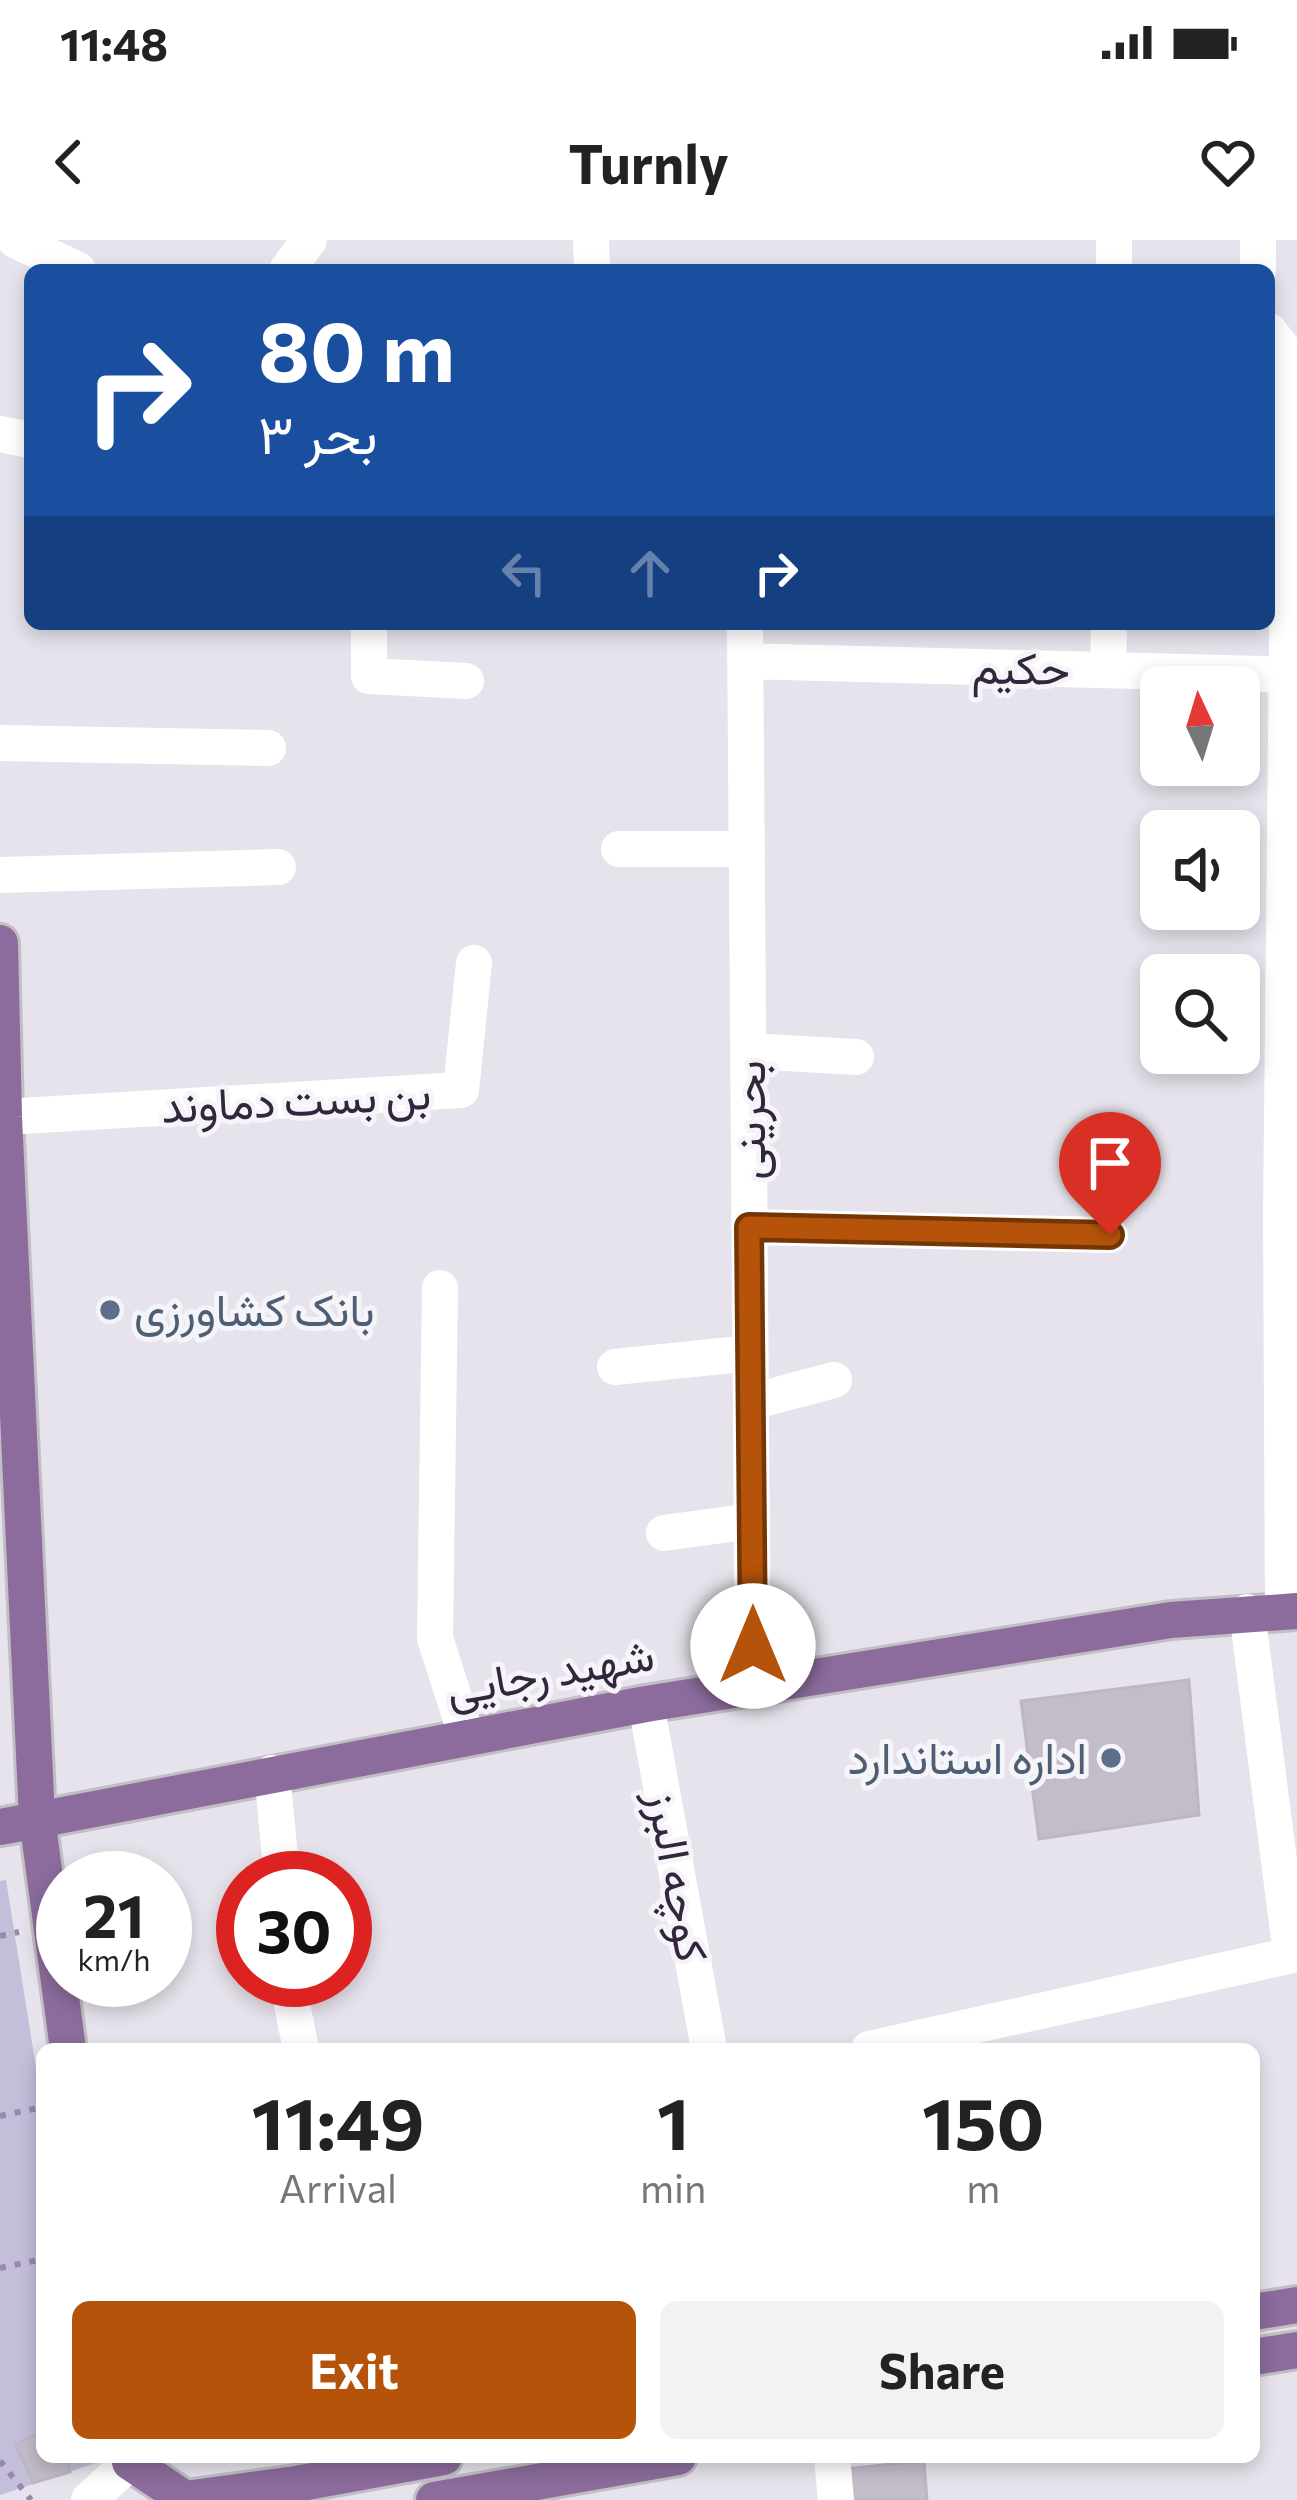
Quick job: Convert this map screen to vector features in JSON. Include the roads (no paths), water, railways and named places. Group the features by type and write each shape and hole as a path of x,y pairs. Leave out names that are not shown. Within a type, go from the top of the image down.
{"main road":[{"path":"0,943 6,1242 37,1818 67,2043"},
{"name":"شهید رجایی","path":"0,1827 646,1704 1172,1620 1276,1612"},
{"path":"1260,2311 1297,2306"},
{"path":"1260,2356 1297,2350"},
{"path":"131,2463 137,2500"},
{"path":"135,2463 184,2499 411,2463"},
{"path":"434,2500 644,2463"}],"street":[{"path":"15,240 65,264"},
{"path":"896,2043 1294,1954 1276,1612 1290,1289 1290,358 1275,339"},
{"path":"369,630 369,676 466,681"},
{"name":"بحرینی","path":"745,630 753,1687"},
{"path":"1108,630 1108,670"},
{"name":"حکیم","path":"745,661 1291,675"},
{"path":"0,743 268,748"},
{"path":"619,849 746,849"},
{"path":"0,875 278,867"},
{"name":"بن بست دماوند","path":"4,1117 460,1090 474,963"},
{"path":"748,1051 856,1058"},
{"path":"749,1227 1110,1235"},
{"path":"440,1288 435,1638 466,1735"},
{"path":"615,1367 750,1353"},
{"path":"751,1402 834,1380"},
{"path":"664,1533 752,1521"},
{"name":"کوچه البرز","path":"646,1704 708,2043"},
{"path":"272,1773 279,1851"},
{"path":"292,2007 300,2043"},
{"path":"88,2500 126,2463"},
{"path":"833,2463 836,2500"}],"place":[{"name":"بانک کشاورزی","path":"110,1310"},
{"name":"اداره استاندارد","path":"1111,1758"}]}
